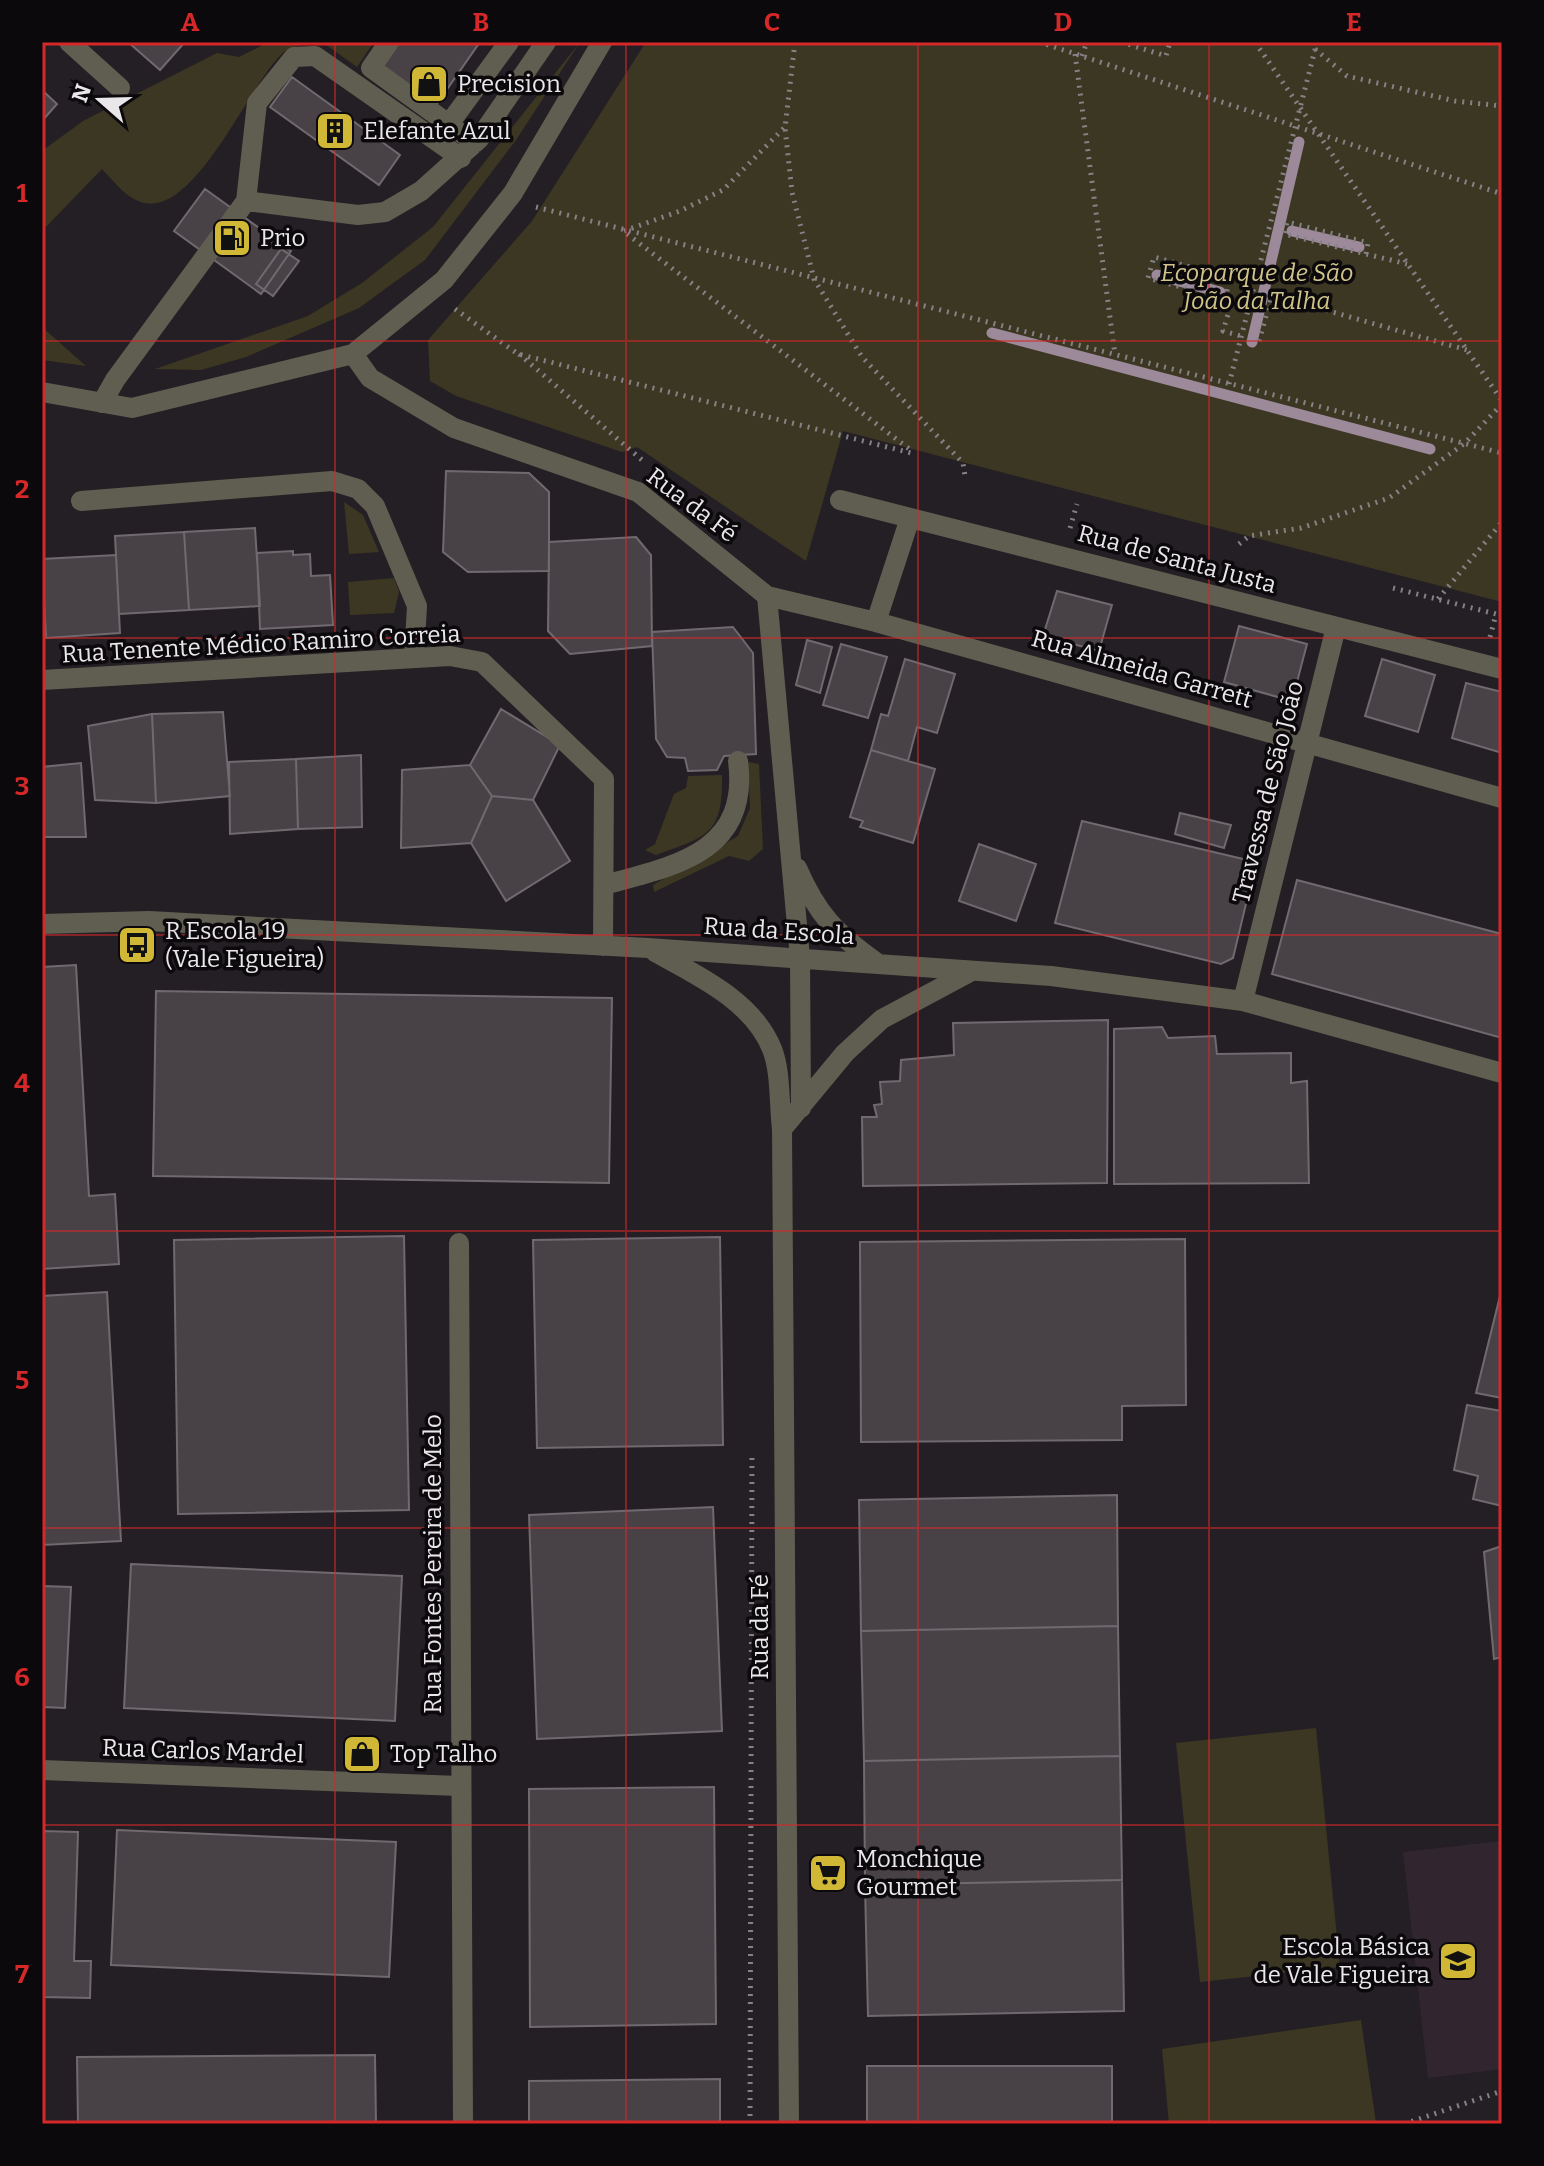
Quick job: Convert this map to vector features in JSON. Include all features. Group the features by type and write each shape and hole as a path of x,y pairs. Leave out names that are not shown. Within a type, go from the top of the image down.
{"street":[{"path":"69,42 120,88"},
{"path":"389,42 371,68 449,124 468,150"},
{"path":"449,124 509,42"},
{"path":"246,201 358,215 385,212 421,191 468,150 546,42"},
{"path":"42,392 132,408 353,354 444,280 513,193 602,42"},
{"path":"102,403 115,380 246,201 257,103 294,57 315,56 468,150"},
{"name":"Rua da Fé","path":"353,354 370,378 454,428 638,492 767,596"},
{"path":"81,501 332,481 358,489 375,506 417,606 414,658"},
{"name":"Rua de Santa Justa","path":"840,500 1502,669"},
{"path":"876,622 910,518"},
{"path":"767,596 800,958 801,1108"},
{"name":"Rua Almeida Garrett","path":"767,596 876,622 1502,798"},
{"name":"Travessa de São João","path":"1243,1001 1305,741 1336,627"},
{"name":"Rua Tenente Médico Ramiro Correia","path":"42,680 450,656 482,662 604,779 603,946"},
{"path":"604,885 666,868 700,851 724,833 740,780 738,761"},
{"path":"790,853 818,911 840,937 881,965"},
{"name":"Rua da Escola","path":"42,924 149,921 648,948 1051,976 1243,1001 1502,1073"},
{"name":"Rua da Fé","path":"648,948 707,980 749,1014 773,1049 782,1129 789,2124"},
{"path":"782,1129 845,1053 882,1019 974,971"},
{"name":"Rua Fontes Pereira de Melo","path":"459,1243 459,1786 463,2124"},
{"name":"Rua Carlos Mardel","path":"42,1770 459,1786"}],"path":[{"path":"795,42 785,128 792,192 814,279 862,357 963,463 965,476"},
{"path":"1039,42 1502,194"},
{"path":"1087,42 1078,55 1115,355"},
{"path":"1121,42 1166,56 1170,42"},
{"path":"1239,544 1249,536 1301,528 1389,498 1465,443 1502,403 1255,42"},
{"path":"1229,384 1316,46 1347,76 1455,101 1502,106"},
{"path":"623,231 680,211 723,190 785,128"},
{"path":"531,206 1502,453"},
{"path":"1366,254 1368,243 1287,222 1284,234 1366,254 1408,264"},
{"path":"518,354 915,454 623,231"},
{"path":"1225,299 1230,278 1154,257 1148,278 1232,301 1223,331 1241,336"},
{"path":"1259,341 1272,295 1467,350"},
{"path":"448,303 518,354 652,469"},
{"path":"1438,599 1502,522"},
{"path":"1393,588 1496,614 1488,644 1497,646"},
{"path":"750,2124 752,1441"},
{"path":"1404,2124 1502,2091"}],"shaded area":[{"name":"Escola Básica de Vale Figueira","path":"1501,1841 1502,2069 1428,2078 1403,1852"}],"green space":[{"path":"269,42 313,42 287,50 270,67 218,148 177,194 155,203 134,199 102,169 42,231 42,151 83,121 217,53 239,57"},
{"path":"322,42 374,42 357,67"},
{"path":"580,42 516,140 425,260 359,308 246,357 201,370 155,369 308,316 362,283 433,227"},
{"name":"Ecoparque de São João da Talha","path":"646,42 1502,42 1502,602 843,431 806,561 637,447 622,452 456,396 430,381 428,340 532,221"},
{"path":"42,327 86,366 42,360"},
{"path":"344,502 363,515 379,552 349,554"},
{"path":"394,578 399,592 394,613 350,615 348,582"},
{"path":"748,762 759,764 763,849 749,861 729,856 654,892 653,885 738,836 750,808"},
{"path":"722,775 719,810 709,830 688,843 656,855 645,850 655,844 674,794 686,788 688,776"},
{"path":"1316,1728 1340,1967 1200,1982 1176,1743"},
{"path":"1361,2020 1376,2123 1169,2124 1162,2049"}],"building":[{"path":"128,42 185,42 160,70"},
{"name":"Precision","path":"394,42 480,42 436,105 379,64"},
{"name":"Elefante Azul","path":"292,77 400,155 379,185 270,107"},
{"path":"42,90 57,104 42,121"},
{"path":"205,189 291,251 261,294 174,231"},
{"path":"281,249 299,261 273,296 256,284"},
{"path":"446,471 529,473 549,492 549,571 468,572 443,552"},
{"path":"255,528 260,606 189,610 184,532"},
{"path":"184,532 189,610 119,614 115,536"},
{"path":"636,537 651,555 652,646 570,654 548,631 549,542"},
{"path":"293,551 293,555 310,554 311,576 330,575 333,625 260,629 257,553"},
{"path":"116,555 120,633 46,638 42,559"},
{"path":"42,571 46,638 42,638"},
{"path":"1057,591 1112,605 1099,651 1043,636"},
{"path":"1239,626 1307,644 1292,701 1224,682"},
{"path":"733,627 753,653 756,754 724,756 717,770 688,771 685,758 667,757 656,739 652,632"},
{"path":"807,640 832,647 820,693 796,685"},
{"path":"841,644 887,657 868,718 823,705"},
{"path":"905,659 955,674 937,733 917,727 908,761 871,750 881,714 888,716"},
{"path":"1382,659 1435,675 1418,732 1365,716"},
{"path":"1466,683 1502,692 1502,753 1452,738"},
{"path":"501,709 560,745 533,800 492,796 470,765"},
{"path":"223,712 230,796 156,803 152,714"},
{"path":"152,714 156,803 95,800 88,726"},
{"path":"871,750 935,769 913,843 860,827 863,821 850,817"},
{"path":"361,755 362,827 298,829 296,759"},
{"path":"296,759 298,829 230,834 229,762"},
{"path":"81,763 86,837 42,837 42,767"},
{"path":"470,765 492,796 471,843 401,848 402,770"},
{"path":"492,796 533,800 570,861 506,901 471,843"},
{"path":"1180,813 1231,825 1224,848 1175,834"},
{"path":"1082,821 1256,862 1233,958 1221,964 1055,923"},
{"path":"979,844 1036,864 1016,921 959,901"},
{"path":"1297,880 1502,934 1502,1038 1272,974"},
{"path":"76,965 89,1196 115,1194 119,1264 42,1269 42,967"},
{"path":"156,991 612,998 609,1183 153,1176"},
{"path":"1108,1020 1107,1183 863,1186 862,1117 877,1117 874,1105 882,1104 880,1082 900,1081 901,1060 954,1055 953,1023"},
{"path":"1162,1027 1168,1038 1215,1036 1217,1054 1291,1053 1291,1083 1307,1081 1309,1183 1114,1184 1114,1029"},
{"path":"404,1236 409,1510 178,1514 174,1240"},
{"path":"720,1237 723,1445 537,1448 533,1240"},
{"path":"1185,1239 1186,1405 1122,1406 1122,1440 861,1442 860,1242"},
{"path":"107,1292 121,1541 42,1545 42,1296"},
{"path":"1502,1296 1502,1398 1476,1393"},
{"path":"1467,1405 1502,1411 1502,1506 1473,1499 1478,1476 1454,1470"},
{"path":"1117,1495 1118,1626 861,1631 859,1500"},
{"path":"713,1507 722,1731 537,1739 529,1515"},
{"path":"1502,1546 1502,1657 1494,1659 1484,1552"},
{"path":"131,1564 402,1576 395,1721 124,1708"},
{"path":"42,1586 71,1587 65,1708 42,1707"},
{"path":"1118,1626 1120,1756 864,1761 861,1631"},
{"path":"1120,1756 1122,1880 865,1885 864,1761"},
{"path":"714,1787 716,2024 530,2027 529,1789"},
{"path":"117,1830 396,1842 389,1977 111,1965"},
{"path":"42,1831 78,1832 74,1961 91,1961 90,1998 42,1997"},
{"path":"1122,1880 1124,2011 868,2016 865,1885"},
{"path":"375,2055 376,2124 78,2124 77,2057"},
{"path":"867,2066 1112,2066 1112,2124 867,2124"},
{"path":"720,2079 720,2124 529,2124 529,2081"}],"waterway":[{"path":"1252,342 1299,142"},
{"path":"1292,231 1359,247"},
{"path":"1157,275 1220,292"},
{"path":"992,333 1430,449"}],"place":[{"name":"Precision","path":"429,84"},
{"name":"Elefante Azul","path":"335,131"},
{"name":"Prio","path":"232,238"},
{"name":"R Escola 19 (Vale Figueira)","path":"137,945"},
{"name":"Top Talho","path":"362,1754"},
{"name":"Monchique Gourmet","path":"828,1873"},
{"name":"Escola Básica de Vale Figueira","path":"1458,1961"}]}
